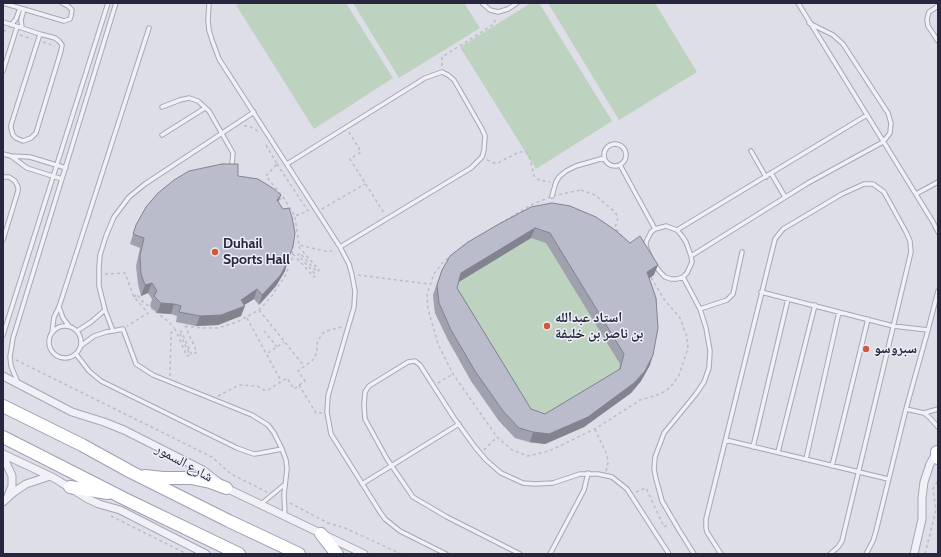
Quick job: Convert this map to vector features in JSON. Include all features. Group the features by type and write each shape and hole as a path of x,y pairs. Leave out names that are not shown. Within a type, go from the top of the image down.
{"main road":[{"path":"3,406 82,445 222,518 299,554"},
{"path":"3,437 117,495 239,554"},
{"path":"132,472 152,477 180,477 201,480 226,488"},
{"path":"70,487 117,495"},
{"path":"321,534 337,554"}],"street":[{"name":"شارع السمور","path":"3,376 72,412 124,430 203,470 226,488 364,554"},
{"path":"914,554 922,519 924,482 930,464 938,454"},
{"path":"3,455 50,476 88,499 120,510 206,554"},
{"path":"3,455 12,476 12,486 6,499"},
{"path":"6,499 26,484 50,476"}],"lane":[{"path":"3,3 64,21 70,19 72,10 62,3"},
{"path":"3,335 108,3"},
{"path":"19,384 11,366 10,357 13,338 116,3"},
{"path":"209,3 209,25 215,50 219,59 340,247 352,275 355,299 330,388 327,412 331,434 380,512 392,526 446,554"},
{"path":"482,3 490,10 498,12 508,9 517,3"},
{"path":"798,3 938,232"},
{"path":"931,3 936,7 929,12 927,22 938,41"},
{"path":"11,25 22,9"},
{"path":"22,9 20,20 22,28"},
{"path":"102,21 110,23"},
{"path":"3,22 57,39 61,43 62,48 36,133 31,138 23,140 16,138 11,125 40,34"},
{"path":"691,256 785,197 825,173 884,142 887,138 891,128 888,114 843,44 833,34 809,23"},
{"path":"3,71 17,27"},
{"path":"149,28 59,307 54,317 49,341 50,350 62,358 72,357 81,346 94,336 123,329 136,364 153,375 260,419 268,425 274,433 282,449 287,469 284,500 286,517"},
{"path":"286,164 425,78 442,72 454,80 482,129 485,142 482,157 471,168 340,247"},
{"path":"162,107 189,98 198,102 209,111 233,153 232,164"},
{"path":"162,135 205,108"},
{"path":"113,332 105,310 99,286 99,274 100,255 114,217 129,197 146,184 254,112"},
{"path":"677,230 867,115"},
{"path":"610,145 619,145 623,148 626,157 624,162 620,165 608,165 604,158 604,153 610,145"},
{"path":"751,151 766,177"},
{"path":"3,154 30,157 66,168"},
{"path":"11,156 27,168 62,179"},
{"path":"552,196 556,182 562,174 571,168 604,158"},
{"path":"620,165 655,229"},
{"path":"771,173 785,197"},
{"path":"3,177 9,177 15,181 18,191 3,240"},
{"path":"916,194 938,182"},
{"path":"721,554 707,532 706,523 773,244 783,229 842,194 864,184 873,184 884,192 909,236 911,247 910,257 842,541 838,548 830,554"},
{"path":"666,226 677,230 686,242 692,262 690,268 683,277 671,278 665,276 653,263 648,252 646,242 648,237 655,229 666,226"},
{"path":"700,310 726,300 733,294 742,252"},
{"path":"683,277 700,310 710,351 709,368 704,382 696,394 664,433 655,457 654,469 658,490 662,501 694,554"},
{"path":"866,554 876,531 906,409 938,291"},
{"path":"761,292 893,326 928,330"},
{"path":"753,447 788,299"},
{"path":"778,452 815,306"},
{"path":"59,307 69,326 77,331 81,340 81,346"},
{"path":"77,331 105,310"},
{"path":"806,459 839,312"},
{"path":"832,466 868,319"},
{"path":"52,332 61,326 69,326"},
{"path":"76,354 89,371 101,381 237,448 254,454 282,449"},
{"path":"520,554 417,500 407,490 372,433 365,418 364,405 366,389 369,386 412,360 415,361 420,365 480,453 501,473 523,483 535,484 553,483 574,475 606,474 619,481 631,494 669,554"},
{"path":"906,409 924,413 938,427"},
{"path":"924,413 938,409"},
{"path":"362,484 459,424"},
{"path":"726,440 888,479"},
{"path":"550,554 584,490 588,474"},
{"path":"261,505 285,484"}],"path":[{"path":"442,72 442,57 494,24 498,12"},
{"path":"240,122 244,127 249,126 255,128 259,133"},
{"path":"346,127 362,152 350,159 387,218"},
{"path":"263,139 277,164 308,211 295,216"},
{"path":"482,157 494,163 519,152 526,152 530,159 533,173 536,178 542,181 556,182"},
{"path":"277,164 266,176 283,197 295,216 299,247 319,270 317,272 300,253 298,255 316,275 314,277 293,254"},
{"path":"317,212 365,184"},
{"path":"581,190 595,195 615,212 618,217 615,228 633,248 664,299 680,318 688,337 686,356 679,375 666,391 657,396 640,400 595,429 549,451 528,456 512,450 497,437 453,374 438,344 428,309 427,294 429,284 434,274 444,261 474,239 531,205 552,196 581,190"},
{"path":"277,201 283,197"},
{"path":"134,297 137,294 146,305 170,323 187,356 190,355 179,332 181,331 192,355 197,352 185,326 218,328 247,317 259,310 279,286 285,276 293,254 292,240"},
{"path":"299,244 329,252 340,247"},
{"path":"99,274 125,273 134,297 148,313 123,329"},
{"path":"352,275 429,284"},
{"path":"259,310 304,366"},
{"path":"247,317 281,381"},
{"path":"212,399 239,384 257,386 264,390 268,390 287,378 294,388 305,381 298,371 315,357 317,352 317,343 322,334 333,328 348,326"},
{"path":"168,381 171,374 171,333 174,329"},
{"path":"264,331 277,348"},
{"path":"267,354 284,342"},
{"path":"10,357 212,457 232,474 273,495"},
{"path":"433,386 453,374"},
{"path":"299,385 316,413 327,412"},
{"path":"595,429 607,455 608,463 606,474"},
{"path":"480,453 497,437"},
{"path":"926,554 936,510 933,489 938,480"},
{"path":"631,494 646,488 664,527 674,521"},
{"path":"284,500 328,523 345,528 401,554"}],"green space":[{"path":"240,3 346,3 393,78 314,129 236,5"},
{"path":"353,3 464,3 480,28 399,78"},
{"path":"531,3 539,3 612,121 536,169 460,47"},
{"path":"548,3 655,3 697,72 619,120"},
{"name":"استاد عبدالله بن ناصر بن خليفة","path":"527,217 654,275 644,282 650,365 641,381 631,393 584,427 545,444 530,443 515,438 499,421 471,381 448,340 435,313 433,295 438,280"}],"building":[{"name":"Duhail Sports Hall","path":"222,164 238,164 238,176 258,179 281,195 277,200 283,209 289,208 292,217 295,233 293,246 288,261 280,276 262,295 257,289 241,300 245,306 221,315 200,316 179,312 181,306 161,303 154,296 157,291 152,283 145,285 141,274 140,256 144,238 133,234 136,225 146,207 158,193 174,180 189,171"},
{"path":"552,203 570,206 596,217 615,230 630,243 640,236 658,265 647,272 656,298 658,328 653,355 645,371 634,383 588,417 549,434 519,428 503,411 475,371 451,330 439,303 437,285 442,270 450,256 468,242 531,207","holes":["535,228 550,233 624,354 620,369 545,414 531,409 457,288 461,273"]}],"place":[{"name":"Duhail Sports Hall","path":"215,252"},
{"name":"استاد عبدالله بن ناصر بن خليفة","path":"547,326"},
{"name":"سبروسو","path":"866,349"}]}
